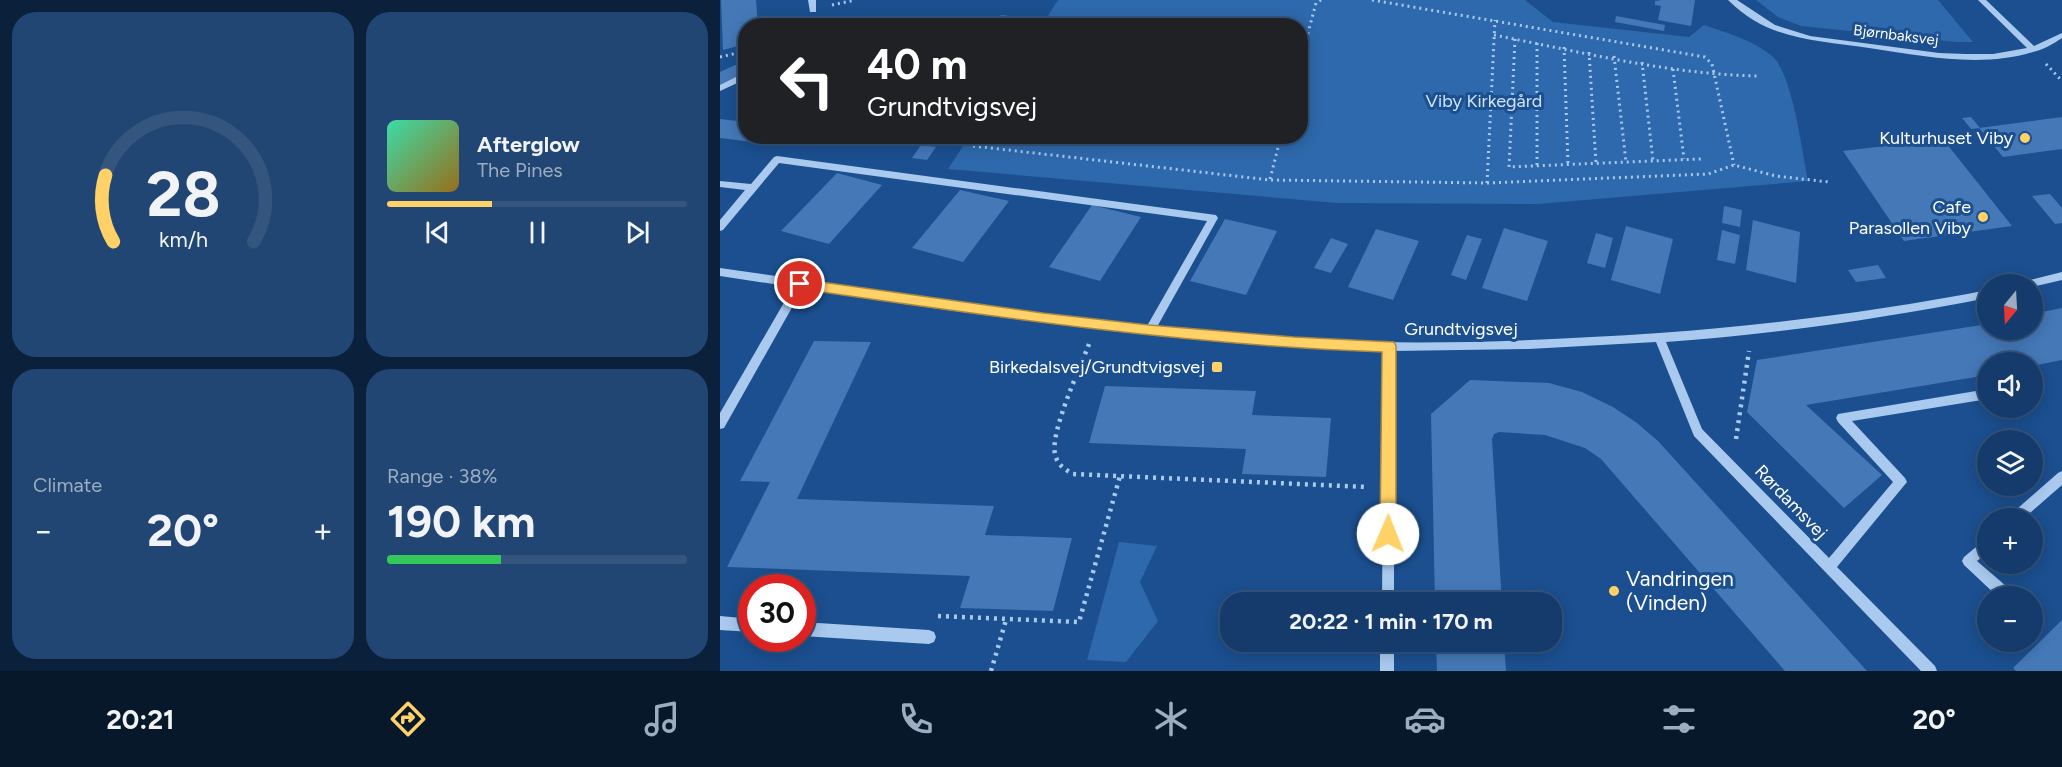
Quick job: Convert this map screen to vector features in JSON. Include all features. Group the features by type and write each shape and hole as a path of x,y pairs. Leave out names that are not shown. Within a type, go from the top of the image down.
{"street":[{"path":"812,0 813,10"},
{"name":"Bjørnbaksvej","path":"1732,0 1754,17 1778,30 1804,38 1938,55 1977,56 2033,50 2062,35"},
{"path":"1982,0 2033,50"},
{"path":"720,88 738,79"},
{"path":"720,227 777,159 1213,218 1149,331"},
{"path":"720,184 753,188"},
{"name":"Grundtvigsvej","path":"720,272 1149,331 1294,343 1389,346 1578,344 1659,338 1752,330 1889,313 1977,296"},
{"path":"2043,281 2062,276"},
{"path":"720,424 800,284"},
{"name":"Rørdamsvej","path":"1659,338 1698,432 1930,671"},
{"path":"1388,592 1389,346"},
{"path":"1829,567 1901,482 1842,418 1977,396"},
{"path":"2027,508 2062,477"},
{"path":"1977,553 1968,561 1977,569"},
{"path":"1982,574 1996,586"},
{"path":"720,624 738,625"},
{"path":"816,630 929,637"},
{"path":"1387,652 1387,671"}],"path":[{"path":"1308,33 1316,3 1321,0"},
{"path":"1372,0 1705,57 1712,64 1734,165"},
{"path":"1487,183 1495,20"},
{"path":"1494,35 1673,69 1714,75 1757,76"},
{"path":"1515,39 1509,167 1701,159"},
{"path":"1537,43 1537,166"},
{"path":"1564,47 1568,164"},
{"path":"1589,52 1596,163"},
{"path":"720,57 738,53"},
{"path":"1614,56 1626,162"},
{"path":"1642,62 1653,161"},
{"path":"1673,69 1684,159"},
{"path":"1270,180 1279,144"},
{"path":"973,146 1270,180 1487,183 1708,174 1734,165 1776,176 1829,182"},
{"path":"1096,325 1055,438 1053,454 1062,468 1073,474 1389,488"},
{"path":"1731,466 1752,330"},
{"path":"927,616 1079,622 1120,476"},
{"path":"991,671 1006,620"}],"green space":[{"name":"Viby Kirkegård","path":"1058,0 1525,0 1553,22 1689,37 1704,25 1765,50 1779,65 1791,96 1808,181 1538,204 1337,203 948,169 964,144 1308,144 1308,18 1046,18"},
{"path":"1756,0 1938,0 1973,42 1801,26 1778,17"},
{"path":"1119,542 1157,546 1140,582 1158,621 1126,662 1087,660"}],"building":[{"path":"721,0 756,0 757,18 738,18 738,46 723,50"},
{"path":"1695,0 1691,26 1658,20 1661,6 1655,5 1655,1"},
{"path":"1001,15 1028,18 999,18"},
{"path":"1616,16 1665,25 1664,31 1615,22"},
{"path":"738,64 738,77 720,86 720,72"},
{"path":"1971,117 1980,128 1971,129 1962,118"},
{"name":"Kulturhuset Viby","path":"2062,117 2062,149 2003,157 1979,128"},
{"path":"720,119 738,121 738,140 720,138"},
{"path":"1943,139 2012,226 1904,241 1843,151"},
{"path":"921,145 936,147 927,160 912,158"},
{"path":"837,173 882,185 829,244 781,231"},
{"path":"960,190 1009,201 963,262 912,248"},
{"path":"2050,194 2062,208 2062,223 2055,224 2032,196"},
{"path":"1092,205 1141,217 1100,281 1049,267"},
{"path":"1724,206 1742,210 1740,227 1722,223"},
{"path":"1225,219 1277,231 1246,295 1190,281"},
{"path":"1753,220 1800,232 1796,283 1746,270"},
{"path":"1626,226 1673,239 1660,294 1611,280"},
{"path":"1504,228 1548,241 1527,301 1482,288"},
{"path":"1376,229 1419,241 1393,300 1348,287"},
{"path":"1722,230 1740,235 1735,264 1717,260"},
{"path":"1596,233 1613,238 1605,268 1587,263"},
{"path":"1467,235 1482,239 1466,280 1451,275"},
{"path":"1331,238 1348,244 1331,273 1314,268"},
{"path":"1878,265 1886,278 1856,282 1848,270"},
{"path":"2062,308 2062,360 2043,364 2043,352 1977,352 1977,377 1806,405 1882,475 1844,508 1747,412 1757,360 1977,326 1977,340 2043,340 2043,312"},
{"path":"814,341 871,342 797,499 994,506 985,535 1072,538 1053,611 960,608 970,576 727,567 770,482 740,481"},
{"path":"1470,380 1549,383 1582,392 1613,407 1658,441 1867,671 1785,671 1601,459 1585,448 1545,435 1499,432 1494,434 1492,439 1501,592 1435,592 1431,414"},
{"path":"1105,386 1256,391 1252,415 1331,418 1326,477 1242,474 1246,449 1089,443"},
{"path":"2062,620 2062,671 2016,671 2013,668 2029,652 2043,652 2043,639"},
{"path":"1436,652 1505,652 1506,671 1437,671"}],"place":[{"name":"Kulturhuset Viby","path":"2025,138"},
{"name":"Cafe Parasollen Viby","path":"1983,217"},
{"name":"Birkedalsvej/Grundtvigsvej","path":"1217,367"},
{"name":"Vandringen (Vinden)","path":"1614,591"}],"route":[{"path":"800,284 1043,319 1149,331 1294,343 1389,346 1388,534"}]}
